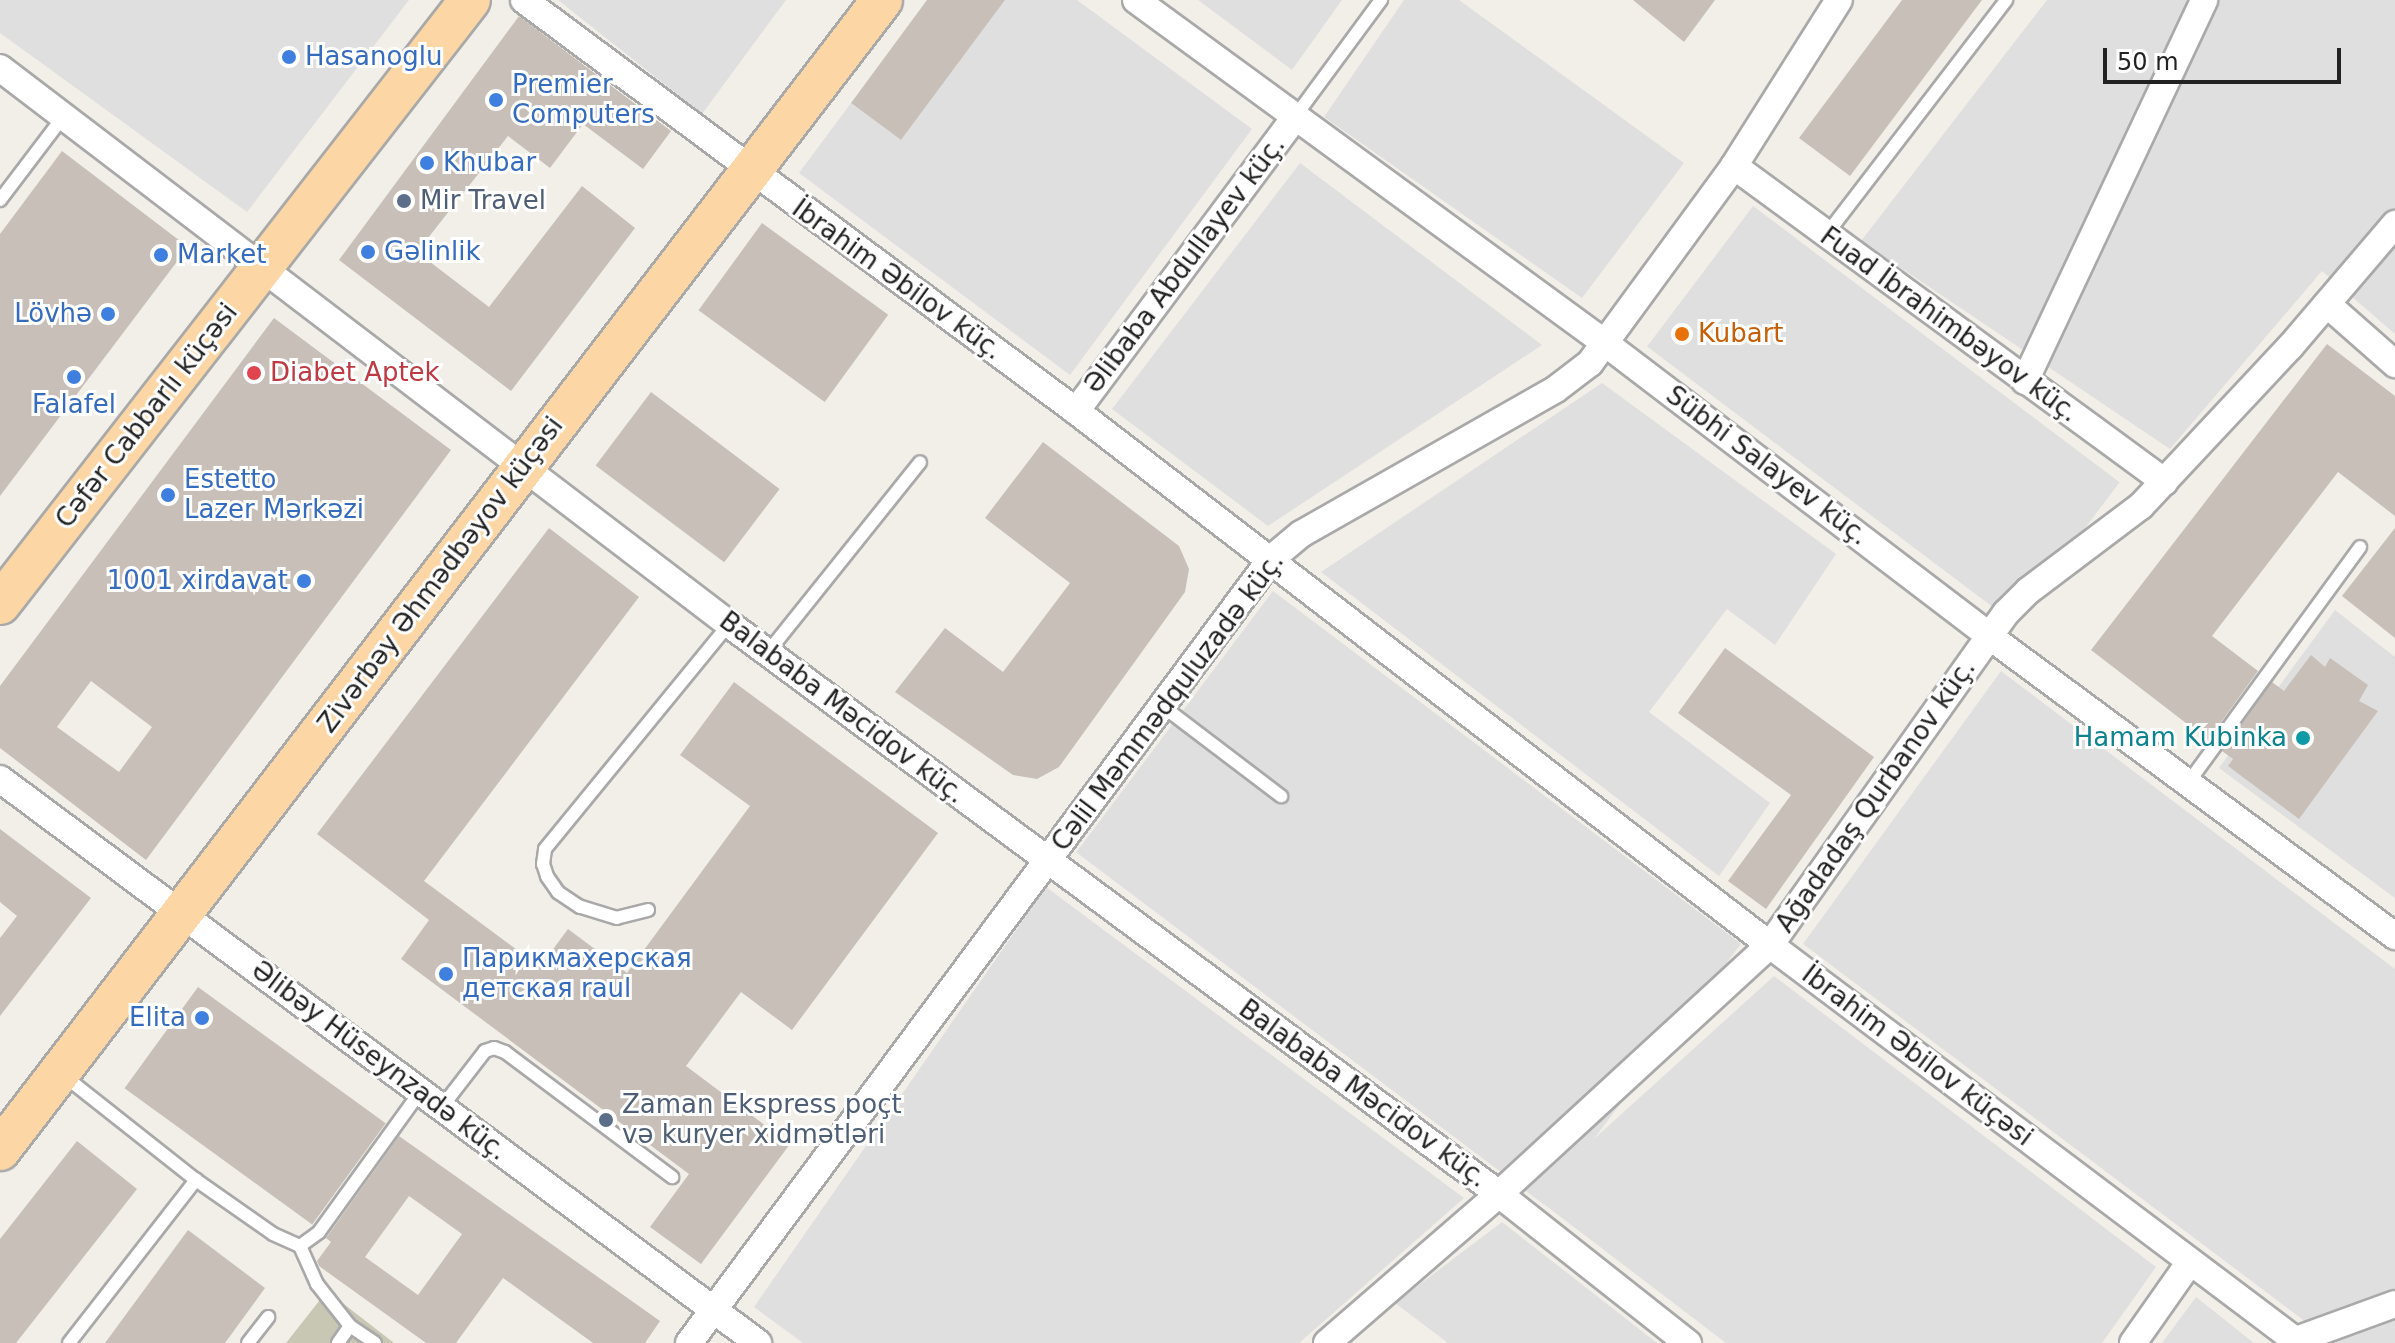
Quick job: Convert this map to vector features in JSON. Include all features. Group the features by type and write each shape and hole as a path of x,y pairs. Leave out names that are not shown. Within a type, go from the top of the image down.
{"main road":[{"name":"Cəfər Cabbarlı küçəsi","path":"0,604 470,0"},
{"name":"Zivərbəy Əhmədbəyov küçəsi","path":"0,1150 882,0"}],"street":[{"name":"İbrahim Əbilov küç.","path":"524,0 1271,559"},
{"name":"Sübhi Salayev küç.","path":"1136,0 1605,343 1989,636 2395,936"},
{"name":"Cəlil Məmmədquluzadə küç.","path":"689,1343 1271,559 1301,534 1556,389 1590,363 1734,166 1839,0"},
{"path":"2025,381 2204,0"},
{"name":"Balababa Məcidov küç.","path":"0,68 729,624 1499,1194 1688,1343"},
{"name":"Əlibaba Abdullayev küç.","path":"1076,411 1294,118"},
{"name":"Fuad İbrahimbəyov küç.","path":"1734,166 2165,482"},
{"name":"Ağadadaş Qurbanov küç.","path":"1327,1343 1499,1194 1770,945 1989,636 2028,591 2122,523 2165,482 2327,304 2395,224"},
{"path":"2327,304 2395,364"},
{"name":"İbrahim Əbilov küçəsi","path":"1271,559 1770,945 2297,1342"},
{"name":"Əlibəy Hüseynzadə küç.","path":"0,779 758,1343"},
{"path":"2133,1343 2190,1262"},
{"path":"2297,1342 2395,1304"}],"lane":[{"path":"1294,118 1381,0"},
{"path":"1826,235 2006,0"},
{"path":"0,200 63,117"},
{"path":"768,652 920,462"},
{"path":"2188,783 2360,547"},
{"path":"648,910 617,918 580,907 558,892 547,876 543,864 545,849 729,624"},
{"path":"1161,705 1281,796"},
{"path":"300,1246 309,1243 319,1232 431,1100 485,1051 494,1048 672,1177"},
{"path":"61,1073 196,1180 273,1234 300,1246 317,1284 350,1326 375,1343"},
{"path":"69,1343 196,1180"},
{"path":"248,1343 268,1317"},
{"path":"338,1343 350,1326"}],"shaded area":[{"path":"0,0 409,0 247,212 0,33"},
{"path":"558,0 786,0 702,114"},
{"path":"1005,0 1077,0 1252,129 1070,375 799,173 851,103 901,140"},
{"path":"1198,0 1342,0 1292,70"},
{"path":"1404,0 1459,0 1684,163 1582,298 1324,117"},
{"path":"2047,0 2395,0 2395,334 2322,271 2170,449 1861,241"},
{"path":"1300,163 1542,345 1268,526 1112,409"},
{"path":"1753,206 2120,482 2014,623 1647,347"},
{"path":"1602,383 1836,554 1775,645 1727,609 1649,712 1770,803 1719,876 1321,572"},
{"path":"1273,591 1741,944 1544,1205 1076,852"},
{"path":"2335,610 2395,657 2395,898 2219,768"},
{"path":"2001,671 2395,969 2395,1343 2334,1343 1803,944"},
{"path":"1046,887 1464,1198 1299,1343 803,1343 754,1307"},
{"path":"1774,976 2156,1267 2102,1343 1726,1343 1532,1195"},
{"path":"1502,1222 1657,1343 1448,1343 1395,1303"},
{"path":"327,1291 394,1343 286,1343"},
{"path":"2196,1297 2254,1343 2162,1343"}],"building":[{"path":"927,0 1005,0 901,140 851,103"},
{"path":"1633,0 1715,0 1684,42"},
{"path":"1902,0 1982,0 1850,176 1799,138"},
{"path":"519,16 671,131 643,169 583,124 550,168 508,136 417,252 489,307 582,186 635,228 511,391 339,260"},
{"path":"62,151 188,247 0,496 0,234"},
{"path":"762,223 888,315 825,402 699,310"},
{"path":"274,318 451,450 146,860 0,748 0,686","holes":["91,681 152,727 119,772 57,727"]},
{"path":"2327,344 2395,396 2395,516 2338,472 2212,636 2258,671 2208,740 2091,650"},
{"path":"651,392 780,489 724,562 596,465"},
{"path":"1043,442 1179,546 1189,569 1185,592 1059,767 1037,779 1013,775 895,692 945,628 1003,672 1070,583 985,518"},
{"path":"549,528 639,597 424,881 540,967 568,929 627,973 750,806 680,755 734,682 938,833 792,1030 741,992 686,1066 790,1144 701,1264 650,1227 689,1174 401,959 429,920 317,834"},
{"path":"2395,528 2395,638 2342,596"},
{"path":"1725,648 1874,757 1766,909 1728,881 1791,795 1678,713"},
{"name":"Hamam Kubinka","path":"2311,655 2325,667 2330,658 2368,685 2359,701 2378,711 2299,819 2228,766 2233,759 2222,751 2272,682 2284,691"},
{"path":"0,829 91,898 0,1016 0,938 17,916 0,902"},
{"path":"198,987 386,1123 312,1224 125,1088"},
{"path":"399,1136 660,1321 645,1343 593,1343 503,1278 456,1343 426,1343 319,1266 317,1261 331,1242 326,1238","holes":["409,1196 462,1234 418,1295 365,1257"]},
{"path":"77,1141 137,1189 16,1343 0,1343 0,1239"},
{"path":"188,1230 265,1288 225,1343 105,1343"}],"place":[{"name":"Hasanoglu","path":"289,57"},
{"name":"Premier Computers","path":"496,100"},
{"name":"Khubar","path":"427,163"},
{"name":"Mir Travel","path":"404,201"},
{"name":"Gəlinlik","path":"368,252"},
{"name":"Market","path":"161,255"},
{"name":"Lövhə","path":"108,314"},
{"name":"Kubart","path":"1682,334"},
{"name":"Diabet Aptek","path":"254,373"},
{"name":"Falafel","path":"74,377"},
{"name":"Estetto Lazer Mərkəzi","path":"168,495"},
{"name":"1001 xirdavat","path":"304,581"},
{"name":"Hamam Kubinka","path":"2303,738"},
{"name":"Парикмахерская детская raul","path":"446,974"},
{"name":"Elita","path":"202,1018"},
{"name":"Zaman Ekspress poçt və kuryer xidmətləri","path":"606,1120"}]}
